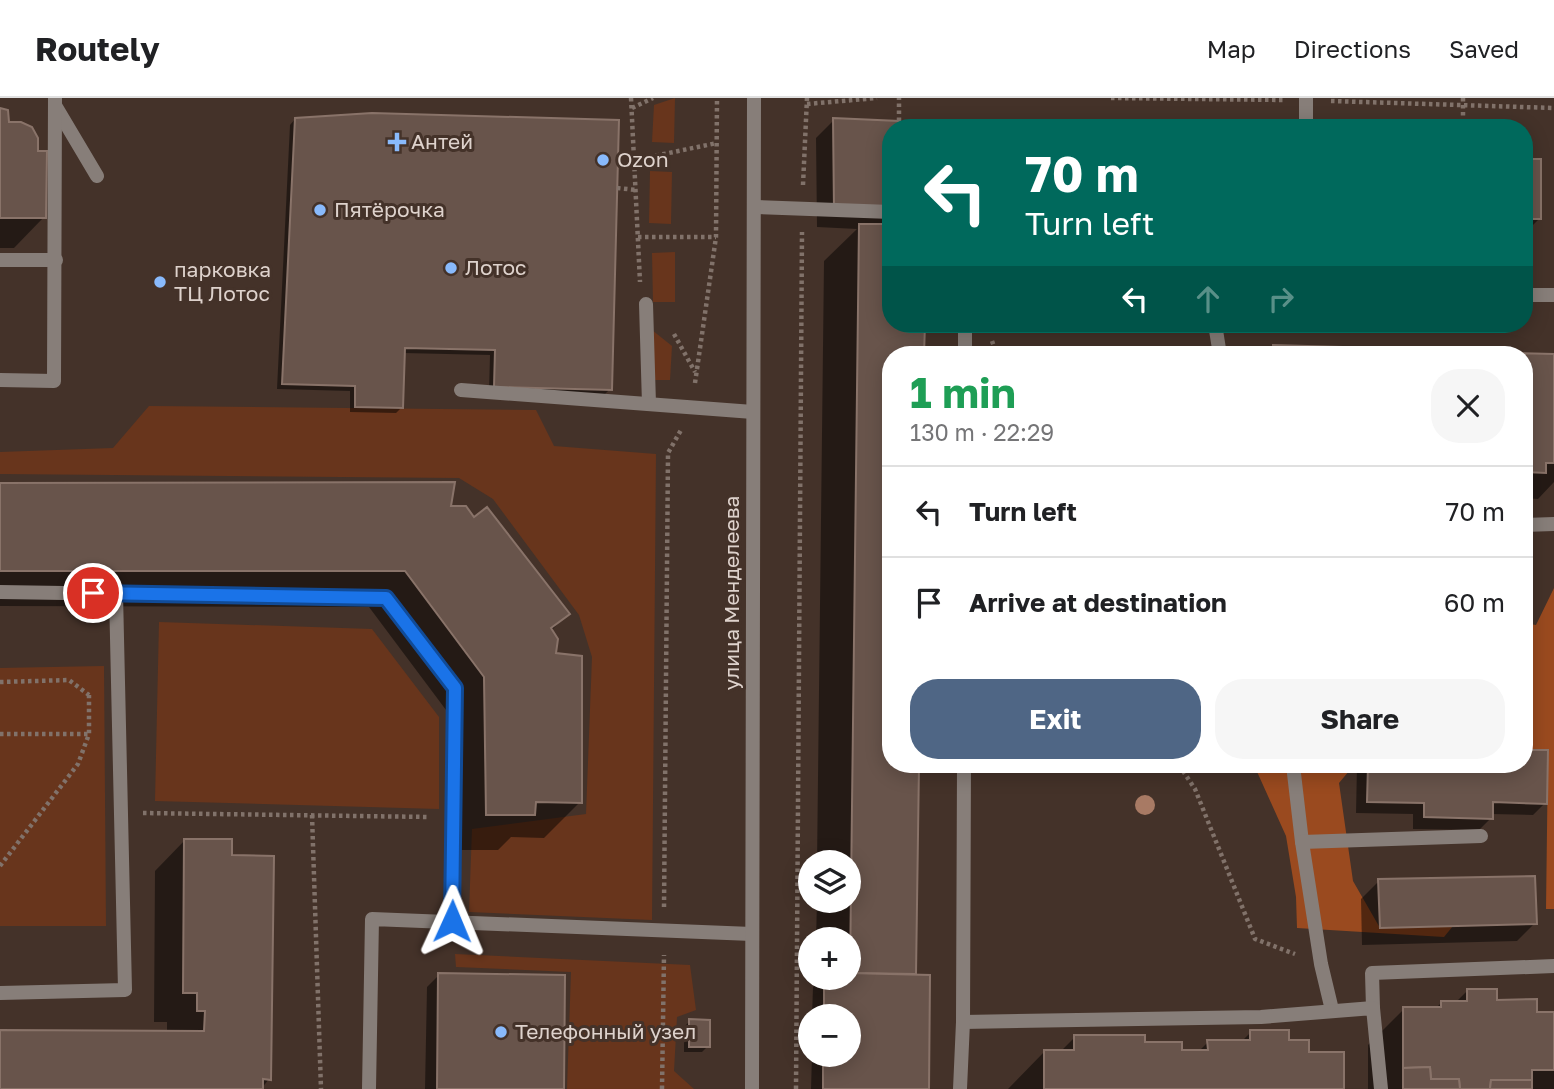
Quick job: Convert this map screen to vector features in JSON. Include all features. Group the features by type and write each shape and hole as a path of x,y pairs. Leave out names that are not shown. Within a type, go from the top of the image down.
{"street":[{"name":"улица Менделеева","path":"752,1089 754,98"},
{"path":"1306,98 1306,119"},
{"path":"55,102 97,176"},
{"path":"0,380 54,381 55,102"},
{"path":"754,207 882,212"},
{"path":"0,260 56,260"},
{"path":"1533,295 1554,295"},
{"path":"646,304 649,404"},
{"path":"461,390 754,412"},
{"path":"1533,525 1554,524"},
{"path":"0,592 386,598 455,688 452,921"},
{"path":"0,993 125,990 116,594"},
{"path":"960,1089 963,1022 964,773"},
{"path":"1294,773 1321,964 1332,1010"},
{"path":"1302,842 1481,836"},
{"path":"369,1089 372,919 752,934"},
{"path":"1381,1089 1372,973 1554,967"},
{"path":"963,1022 1261,1017 1373,1008"}],"path":[{"path":"631,98 641,299 668,323 696,373"},
{"path":"632,108 653,98"},
{"path":"663,1089 668,453 694,407 696,373 716,237 717,98"},
{"path":"796,1089 802,209 807,101 877,98"},
{"path":"899,119 900,98"},
{"path":"1463,98 1464,119"},
{"path":"635,160 717,143"},
{"path":"617,188 636,190"},
{"path":"638,237 716,237"},
{"path":"0,682 69,681 118,715"},
{"path":"0,866 78,764 89,734 89,695"},
{"path":"0,734 119,734"},
{"path":"1184,773 1195,789 1255,939 1321,964"},
{"path":"121,813 454,817"},
{"path":"312,815 321,1089"}],"shaded area":[{"path":"675,98 674,143 652,142 654,105"},
{"path":"650,171 672,172 671,224 649,223"},
{"path":"675,252 675,302 653,302 652,253"},
{"path":"652,330 672,346 670,380 654,380"},
{"path":"149,406 536,410 554,446 656,454 652,920 469,912 472,829 586,814 592,657 579,615 493,499 459,478 0,474 0,452 113,448"},
{"path":"1554,588 1554,909 1546,909 1548,751 1533,750 1533,624 1536,625"},
{"path":"159,622 372,629 439,717 439,809 155,801"},
{"path":"104,666 106,926 0,926 0,668"},
{"path":"1258,773 1347,773 1339,783 1353,881 1380,928 1453,926 1444,937 1297,928 1296,897 1286,836"},
{"path":"455,954 690,965 696,1010 677,1017 674,1071 694,1089 567,1089 571,972 456,967"}],"building":[{"path":"0,108 8,110 9,122 21,122 32,127 38,138 38,151 47,151 46,218 0,218"},
{"name":"Лотос","path":"372,113 619,120 612,390 494,387 495,350 405,348 403,408 355,407 355,386 282,384 295,118"},
{"path":"833,118 882,120 882,212 834,210"},
{"path":"1533,159 1541,159 1541,219 1533,219"},
{"path":"859,224 882,224 882,333 925,333 924,346 882,346 882,773 919,773 916,974 861,973 861,927 851,927 851,913 861,913 861,850 851,850"},
{"path":"1533,354 1554,354 1554,463 1546,463 1546,473 1533,472"},
{"path":"455,482 451,506 466,506 474,517 487,507 570,614 551,628 558,639 556,653 582,656 582,803 536,802 535,815 486,815 484,677 405,571 0,571 0,483"},
{"path":"1533,750 1548,750 1547,804 1493,802 1493,819 1424,817 1424,803 1367,802 1368,773 1533,773"},
{"path":"184,839 232,839 232,855 274,856 271,1080 263,1079 263,1089 0,1089 0,1030 204,1031 205,1011 197,1011 197,993 183,993"},
{"path":"1535,876 1537,924 1380,928 1378,879"},
{"name":"Телефонный узел","path":"438,973 565,975 564,1089 437,1089"},
{"path":"861,973 930,975 929,1089 823,1089 823,1067 861,1067 861,1004 824,1004 824,990 861,990"},
{"path":"1467,989 1497,989 1497,1000 1537,999 1537,1012 1554,1012 1554,1070 1532,1070 1532,1080 1491,1080 1490,1089 1460,1089 1459,1079 1431,1079 1430,1067 1403,1068 1403,1007 1441,1007 1441,1001 1467,1001"},
{"path":"689,1019 710,1020 710,1047 689,1047"},
{"path":"1250,1030 1289,1030 1289,1040 1309,1040 1309,1052 1344,1052 1344,1089 1044,1089 1044,1050 1074,1050 1074,1035 1145,1035 1145,1042 1182,1042 1182,1050 1208,1050 1207,1040 1250,1040"},
{"path":"1430,1067 1431,1079 1459,1079 1460,1089 1403,1089 1403,1068"},
{"path":"1491,1080 1532,1080 1532,1089 1490,1089"}],"place":[{"name":"Антей","path":"397,142"},
{"name":"Ozon","path":"603,160"},
{"name":"Пятёрочка","path":"320,210"},
{"name":"Лотос","path":"451,268"},
{"name":"парковка ТЦ Лотос","path":"160,282"},
{"name":"Телефонный узел","path":"501,1032"}],"route":[{"path":"93,593 386,598 455,688 452,921"}]}
